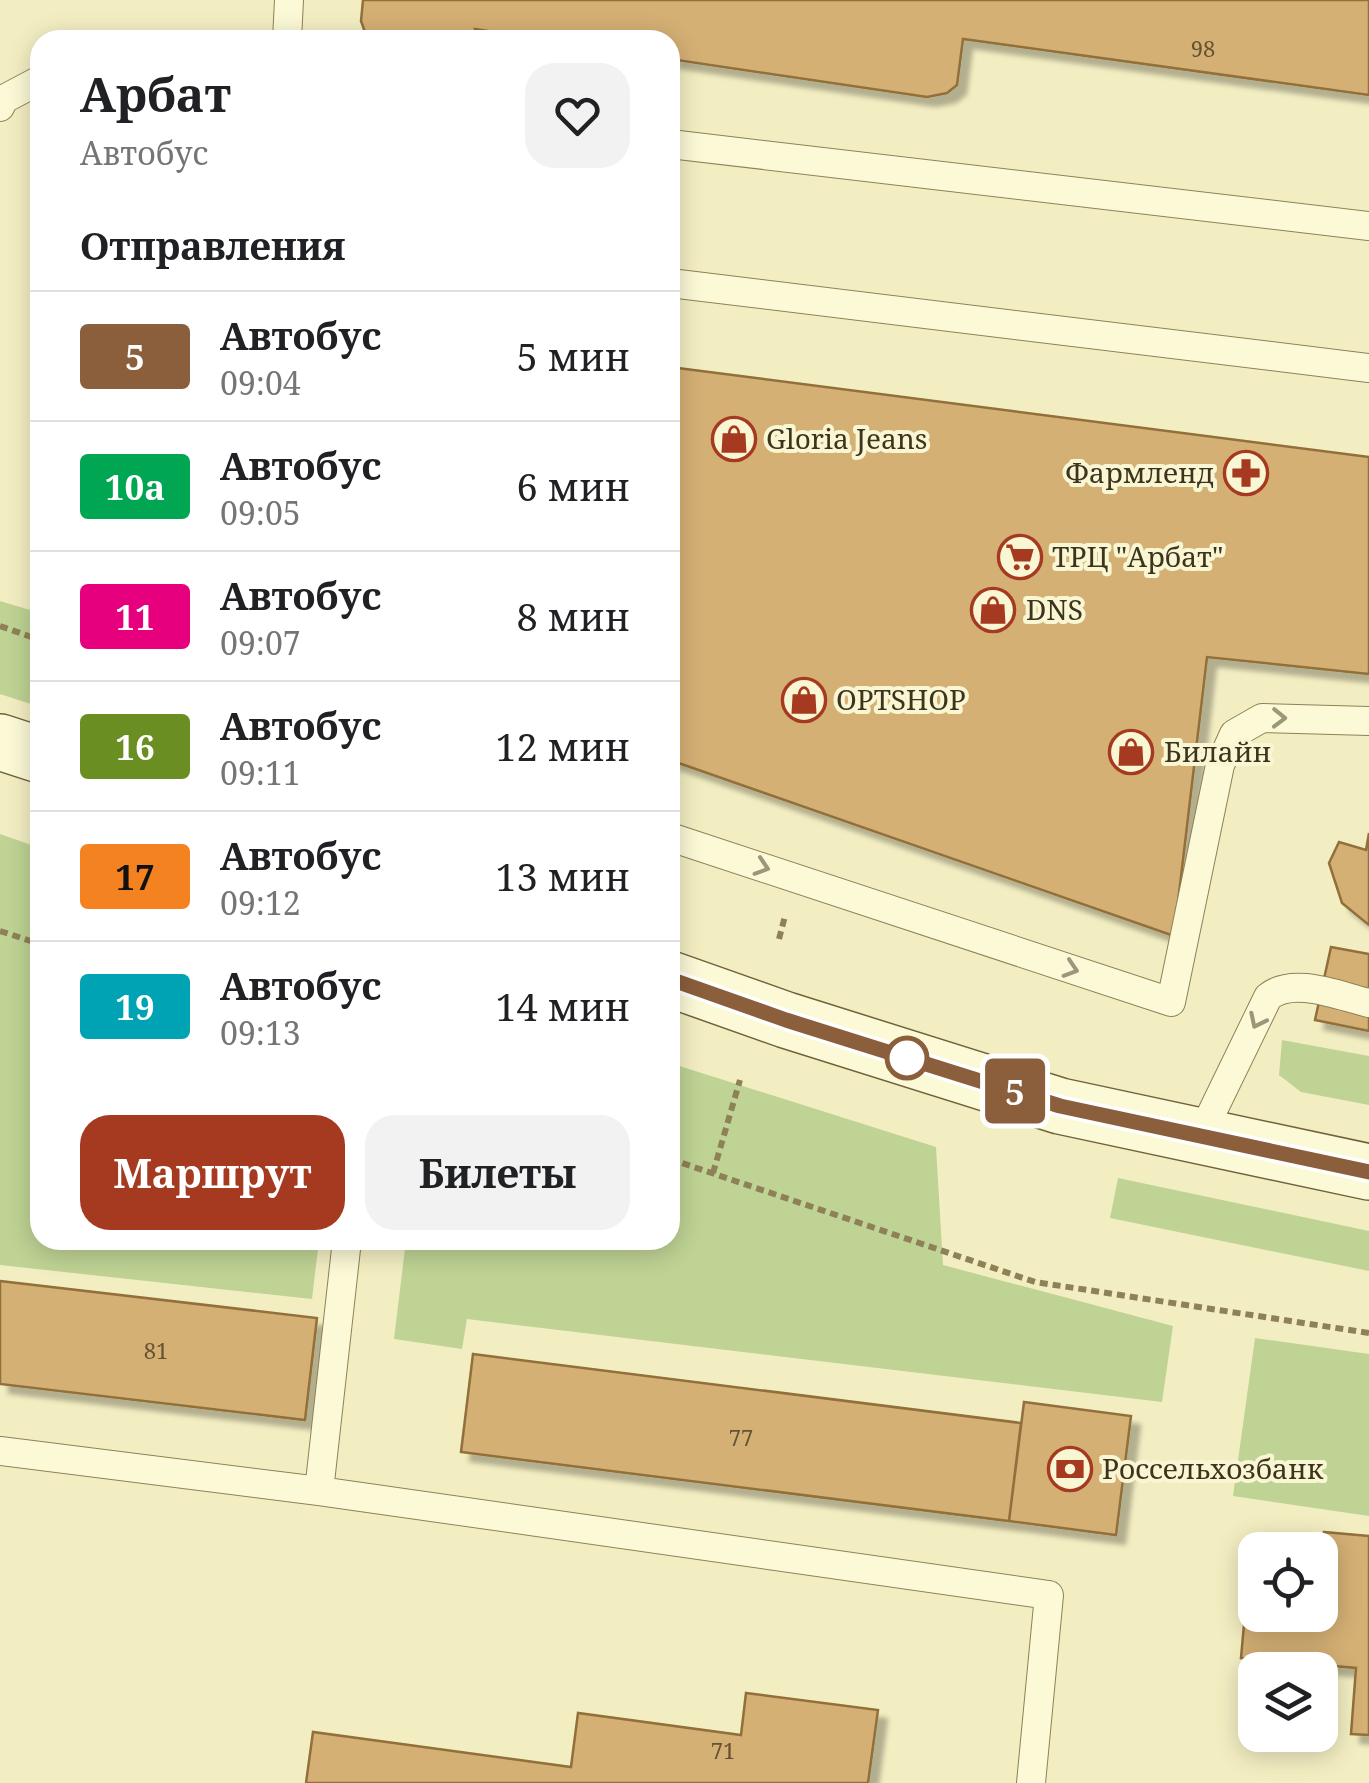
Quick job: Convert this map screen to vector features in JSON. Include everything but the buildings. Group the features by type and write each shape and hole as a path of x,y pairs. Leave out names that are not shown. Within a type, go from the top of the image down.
{"main road":[{"path":"0,742 30,752"},
{"path":"680,983 1060,1106 1369,1172"}],"lane":[{"path":"288,30 290,0"},
{"path":"0,106 4,99 30,85"},
{"path":"680,145 1369,226"},
{"path":"680,283 1369,368"},
{"path":"680,839 1171,1002 1220,765 1234,734 1262,718 1369,720"},
{"path":"1201,1134 1268,997 1279,988 1294,987 1369,1003"},
{"path":"319,1491 346,1250"},
{"path":"0,1451 319,1491 1049,1594 1030,1783"}],"path":[{"path":"0,626 30,636"},
{"path":"0,931 30,941"},
{"path":"713,1173 740,1080"},
{"path":"680,1162 1035,1282 1369,1333"}],"green space":[{"path":"0,601 30,610 30,704 0,694"},
{"path":"0,834 30,844 30,1250 318,1250 312,1299 0,1265"},
{"path":"1282,1040 1369,1056 1369,1105 1301,1092 1279,1075"},
{"path":"680,1066 936,1147 943,1265 1173,1326 1162,1402 467,1319 462,1349 394,1339 405,1250 680,1250"},
{"path":"1118,1178 1369,1231 1369,1271 1110,1218"},
{"path":"1255,1338 1369,1354 1369,1516 1233,1496"}],"bus line":[{"name":"5","path":"680,983 1060,1106 1369,1172"}],"place":[{"name":"Gloria Jeans","path":"734,439"},
{"name":"Фармленд","path":"1246,473"},
{"name":"ТРЦ \"Арбат\"","path":"1020,557"},
{"name":"DNS","path":"993,610"},
{"name":"OPTSHOP","path":"804,700"},
{"name":"Билайн","path":"1131,752"},
{"name":"Россельхозбанк","path":"1070,1469"}]}
